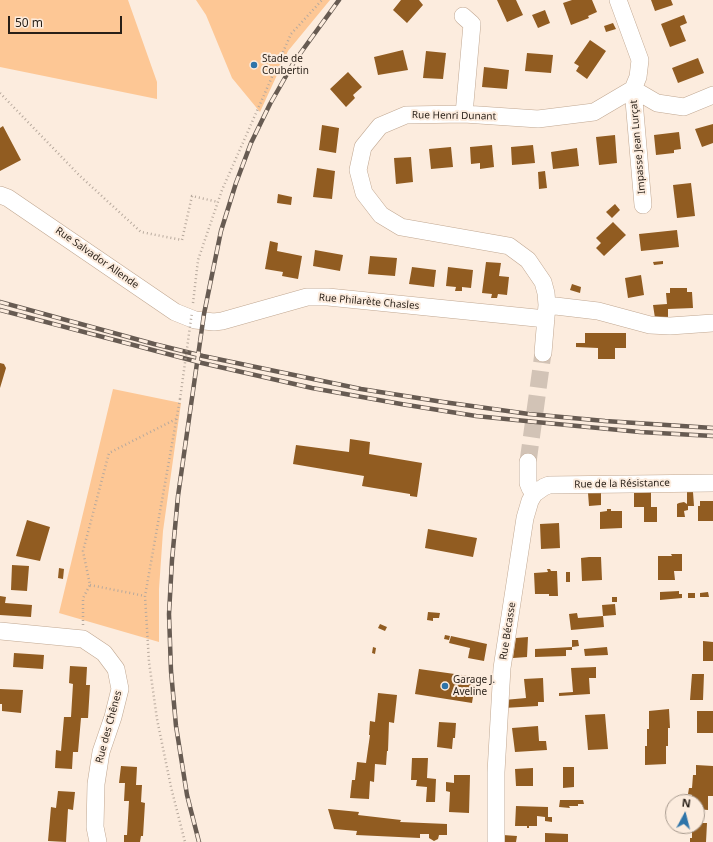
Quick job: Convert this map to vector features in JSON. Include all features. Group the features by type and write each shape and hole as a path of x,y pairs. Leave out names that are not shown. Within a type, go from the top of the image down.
{"street":[{"path":"618,0 640,60 638,77 633,89 657,103 684,107 713,96"},
{"path":"463,16 472,24 464,114"},
{"name":"Rue Henri Dunant","path":"543,353 546,312 543,282 528,260 509,246 401,227 381,215 364,193 358,170 363,147 380,126 406,115 464,114 538,119 594,112 633,89"},
{"name":"Impasse Jean Lurçat","path":"633,89 644,205"},
{"name":"Rue Salvador Allende","path":"0,195 13,201 175,312 193,312"},
{"name":"Rue Philarète Chasles","path":"193,312 214,322 307,297 321,297 546,312 598,311 650,325 670,326 713,323"},
{"path":"528,462 528,483 534,494"},
{"name":"Rue de la Résistance","path":"534,494 549,485 713,483"},
{"name":"Rue Bécasse","path":"496,842 496,772 502,668 525,518 530,501 534,494"},
{"name":"Rue des Chênes","path":"0,632 83,639 104,653 116,669 120,689 113,717 100,752 96,784 95,827 98,842"}],"path":[{"path":"185,842 171,787 157,719 149,662 145,596 180,399 193,312 198,260 222,190 291,34 322,0"},
{"path":"0,93 80,176 141,232 182,240 192,196 218,202"},
{"path":"83,639 83,598 90,585 83,551 109,453 176,419"},
{"path":"90,585 145,596"}],"shaded area":[{"path":"0,0 128,0 157,82 157,99 0,67"},
{"name":"Stade de Coubertin","path":"196,0 330,0 288,51 260,112 232,78 206,15"},
{"path":"113,389 181,403 163,531 159,589 159,642 59,613"}],"building":[{"path":"401,0 419,0 423,5 407,23 393,10"},
{"path":"497,0 516,0 523,15 507,22"},
{"path":"572,0 592,0 597,12 588,16 589,18 571,25 563,3"},
{"path":"651,0 671,0 673,5 655,11"},
{"path":"545,10 550,23 538,28 532,15"},
{"path":"684,15 687,23 680,26 686,41 670,47 661,24"},
{"path":"613,23 616,29 606,32 604,26"},
{"path":"590,40 606,51 587,79 576,71 579,66 574,63"},
{"path":"403,50 408,70 378,75 374,57"},
{"path":"426,51 446,53 443,79 423,78"},
{"path":"527,53 553,55 551,73 525,71"},
{"path":"698,58 704,73 678,83 672,68"},
{"path":"484,67 509,70 507,89 482,87"},
{"path":"348,72 362,87 353,95 355,98 346,107 330,89"},
{"path":"713,124 713,143 702,147 695,129"},
{"path":"322,125 339,128 336,153 319,150"},
{"path":"3,126 21,160 0,171 0,128"},
{"path":"679,132 681,149 674,150 674,153 656,155 654,135"},
{"path":"615,135 617,163 599,165 596,137"},
{"path":"492,145 494,167 480,169 480,163 471,164 470,147"},
{"path":"533,145 535,163 512,165 511,147"},
{"path":"451,147 453,167 431,169 429,149"},
{"path":"577,148 579,166 553,169 551,152"},
{"path":"411,157 413,182 396,184 394,158"},
{"path":"317,168 335,171 332,199 313,197"},
{"path":"545,171 547,188 539,189 538,172"},
{"path":"691,183 695,216 677,218 673,185"},
{"path":"278,194 292,197 291,205 277,203"},
{"path":"615,204 620,210 612,218 606,212"},
{"path":"613,222 626,235 604,256 596,248 601,243 596,238"},
{"path":"677,230 679,247 641,251 639,234"},
{"path":"270,241 278,243 277,251 302,256 298,279 282,276 283,272 265,269"},
{"path":"315,250 343,255 340,271 313,266"},
{"path":"370,256 397,258 395,276 368,274"},
{"path":"663,261 663,264 654,265 653,262"},
{"path":"486,262 501,263 499,276 509,277 507,295 498,294 497,298 491,298 492,294 482,293"},
{"path":"412,267 436,270 434,287 409,284"},
{"path":"448,267 473,270 471,288 462,287 462,291 455,291 456,287 446,286"},
{"path":"641,275 644,295 628,298 625,278"},
{"path":"572,284 581,287 580,293 570,290"},
{"path":"670,288 687,288 687,292 692,292 693,308 668,309 668,317 655,318 653,305 667,304 666,293 670,293"},
{"path":"585,333 626,333 626,348 615,348 615,359 598,359 598,348 576,347 576,343 585,343"},
{"path":"0,363 4,364 6,368 0,388"},
{"path":"350,439 370,442 369,454 422,463 417,497 410,496 410,494 362,486 364,476 293,464 296,445 349,452"},
{"path":"687,491 693,492 694,506 688,506 688,510 684,511 685,517 677,517 677,504 684,502 687,504"},
{"path":"651,492 651,507 657,507 657,522 644,522 644,507 634,507 634,493"},
{"path":"588,493 601,493 601,505 589,506"},
{"path":"700,501 713,501 713,521 698,521 698,506 700,506"},
{"path":"607,509 611,509 611,511 622,511 622,528 600,529 600,512 607,511"},
{"path":"27,520 50,527 40,561 16,556"},
{"path":"559,523 560,548 541,549 540,524"},
{"path":"428,529 477,538 473,557 425,548"},
{"path":"671,554 682,554 682,571 674,571 675,580 658,580 658,556 672,556"},
{"path":"601,557 602,580 582,581 581,558"},
{"path":"12,565 29,566 27,591 11,590"},
{"path":"59,568 64,569 63,579 58,578"},
{"path":"547,569 557,571 558,596 549,596 549,594 535,594 534,573 548,572"},
{"path":"566,572 570,572 570,582 566,582"},
{"path":"679,591 679,594 682,594 682,598 660,600 660,592"},
{"path":"708,592 709,597 700,597 700,593"},
{"path":"688,593 695,593 695,598 688,598"},
{"path":"0,596 6,597 5,603 32,605 31,617 0,615"},
{"path":"612,597 617,597 617,602 612,602"},
{"path":"615,604 616,615 603,616 602,605"},
{"path":"428,612 440,613 439,618 433,618 433,621 427,620"},
{"path":"577,613 578,618 603,616 604,627 571,630 569,614"},
{"path":"380,624 387,627 385,631 378,628"},
{"path":"445,635 450,636 449,640 444,639"},
{"path":"451,636 487,644 484,661 468,658 470,648 449,643"},
{"path":"528,637 527,657 513,658 516,638"},
{"path":"572,640 578,640 579,646 572,647"},
{"path":"703,641 713,642 713,661 703,661"},
{"path":"373,647 376,648 375,654 372,653"},
{"path":"572,647 572,650 566,650 566,656 535,657 535,649"},
{"path":"607,647 608,655 585,656 584,649"},
{"path":"14,653 44,655 43,669 13,667"},
{"path":"70,666 87,667 86,685 90,685 88,718 81,718 78,752 73,752 72,769 55,768 56,750 61,751 64,717 71,717 73,684 69,683"},
{"path":"596,667 596,678 589,678 590,694 559,696 559,693 573,692 571,668"},
{"name":"Garage J. Aveline","path":"419,669 476,677 472,703 415,694"},
{"path":"692,674 704,674 703,700 690,700"},
{"path":"543,678 544,702 538,702 538,706 504,708 504,700 526,698 524,679"},
{"path":"0,689 23,690 21,713 2,711 2,704 0,704"},
{"path":"378,693 397,695 394,723 389,722 386,765 375,764 374,782 370,781 369,799 350,798 352,780 355,780 357,762 366,763 370,735 370,721 375,722"},
{"path":"669,709 670,728 668,728 668,746 666,746 666,764 645,765 645,746 647,746 647,729 649,729 649,711"},
{"path":"697,711 713,711 713,733 697,733"},
{"path":"605,714 608,749 588,750 585,715"},
{"path":"439,722 456,723 455,738 453,738 452,749 437,747"},
{"path":"538,726 539,741 546,741 547,750 515,752 512,728"},
{"path":"412,758 428,758 427,778 436,779 435,802 426,802 427,787 416,786 417,780 411,780"},
{"path":"696,765 713,766 713,796 708,796 708,810 705,810 705,794 688,794 689,788 692,788 693,775 696,775"},
{"path":"121,766 137,767 136,785 142,785 141,802 145,803 143,836 141,836 140,842 124,842 124,835 127,835 129,801 124,801 125,783 119,783"},
{"path":"563,767 574,767 574,787 563,788"},
{"path":"533,768 533,786 516,786 515,769"},
{"path":"454,775 470,775 469,813 449,812 450,792 446,791 446,782 454,783"},
{"path":"58,791 75,792 73,810 68,809 66,842 48,841 51,807 56,808"},
{"path":"560,800 583,800 584,804 569,806 570,808 559,807"},
{"path":"516,806 548,807 548,817 552,817 552,822 545,821 545,817 537,816 537,826 529,826 529,828 527,828 527,826 515,826"},
{"path":"328,809 359,812 358,815 401,820 400,822 447,824 447,835 439,835 438,839 434,841 429,838 429,834 420,834 420,838 356,835 357,831 334,829"},
{"path":"705,823 707,823 706,842 690,842 690,838 692,838 692,834 705,834"},
{"path":"545,833 568,834 568,842 545,842"},
{"path":"503,835 517,836 516,842 503,842"}],"tunnel":[{"path":"528,462 543,353"}],"railway":[{"path":"199,842 187,795 176,726 171,671 169,614 178,496 204,314 221,231 236,183 251,143 270,104 294,62 339,0"},
{"path":"0,302 203,356 361,389 529,414 605,421 713,428"},
{"path":"0,310 202,363 312,388 401,404 476,416 640,432 713,436"}],"place":[{"name":"Stade de Coubertin","path":"254,65"},
{"name":"Garage J. Aveline","path":"445,686"}]}
